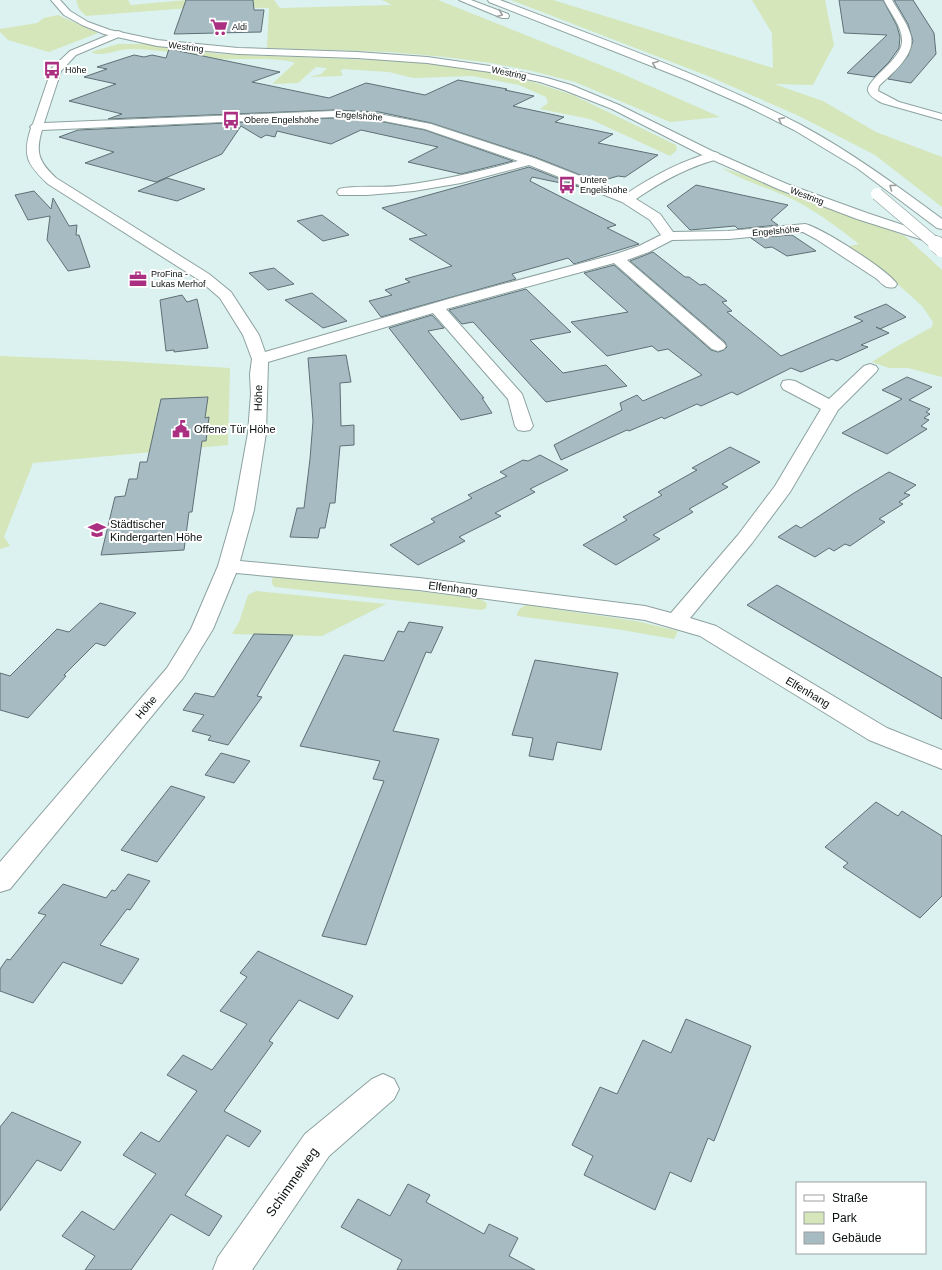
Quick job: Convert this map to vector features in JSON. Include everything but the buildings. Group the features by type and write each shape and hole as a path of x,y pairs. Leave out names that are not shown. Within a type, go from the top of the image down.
{"main road":[{"name":"Westring","path":"55,0 64,12 75,19 118,34 166,44 250,52 355,55 422,59 507,72 544,80 594,98 637,117 714,156 796,192 942,242"},
{"path":"463,0 513,19"},
{"path":"492,0 618,49 750,104 798,128 861,165 924,210 942,225"},
{"path":"890,1 907,36 907,47 903,54 874,85 872,90 888,102 942,117"},
{"name":"Höhe","path":"0,881 174,673 202,629 228,566 244,510 257,433 259,394 258,374 260,359 251,335 226,295 204,277 52,181 36,166 32,144 36,127 56,70 73,53 118,34"},
{"path":"568,40 677,83"},
{"path":"696,91 748,116"},
{"name":"Engelshöhe","path":"36,127 334,114 379,117 427,126 530,161 627,199 655,217 668,236"},
{"path":"627,199 671,171 692,162 714,156"},
{"path":"343,192 384,191 440,184 485,174 530,161"},
{"path":"866,186 942,250"},
{"name":"Engelshöhe","path":"260,359 436,307 616,258 644,249 668,236 728,235 805,228 821,236 882,276 890,284"},
{"path":"616,258 718,346"},
{"path":"436,307 516,398 524,426"},
{"path":"676,620 745,539 783,488 831,407 870,369"},
{"path":"789,385 831,407"},
{"name":"Elfenhang","path":"228,566 419,584 646,613 676,620 708,631 878,734 942,760"},
{"name":"Schimmelweg","path":"231,1270 317,1145 382,1089"}],"green space":[{"path":"76,0 128,0 131,5 187,0 274,0 280,8 392,5 382,0 438,0 618,72 720,117 670,122 575,82 532,71 491,63 389,52 267,48 269,8 201,7 86,16 79,9"},
{"path":"511,0 553,0 773,68 772,33 752,0 825,0 834,45 813,85 774,84 823,101 876,132 942,157 942,207 875,155 799,116 708,76"},
{"path":"58,15 98,33 49,52 8,40 0,32 0,29 37,23 44,18"},
{"path":"118,44 147,44 220,54 424,62 485,71 533,82 573,95 676,145 677,150 670,156 590,119 540,109 548,103 546,97 519,85 472,76 413,78 389,72 343,69 340,71 343,74 341,76 309,77 321,74 327,68 316,67 298,83 272,84 295,63 270,59 221,59 141,49 125,49 105,54 95,54 91,52"},
{"path":"722,168 905,236 942,270 942,377 908,368 889,368 872,362 932,327 933,322 922,306 891,278 845,247 859,244 830,222 798,202 741,178"},
{"path":"0,356 119,361 230,368 228,445 33,463 4,537 10,546 0,549"},
{"path":"274,576 480,599 487,603 486,608 482,610 275,587 272,584"},
{"path":"256,591 386,604 322,636 232,634 239,622 248,595"},
{"path":"526,605 636,621 678,631 674,639 616,629 517,616 521,608"}],"place":[{"name":"Aldi","path":"219,27"},
{"name":"Höhe","path":"52,70"},
{"name":"Obere Engelshöhe","path":"231,120"},
{"name":"Untere Engelshöhe","path":"567,185"},
{"name":"ProFina - Lukas Merhof","path":"138,279"},
{"name":"Offene Tür Höhe","path":"181,429"},
{"name":"Städtischer Kindergarten Höhe","path":"97,530"}]}
